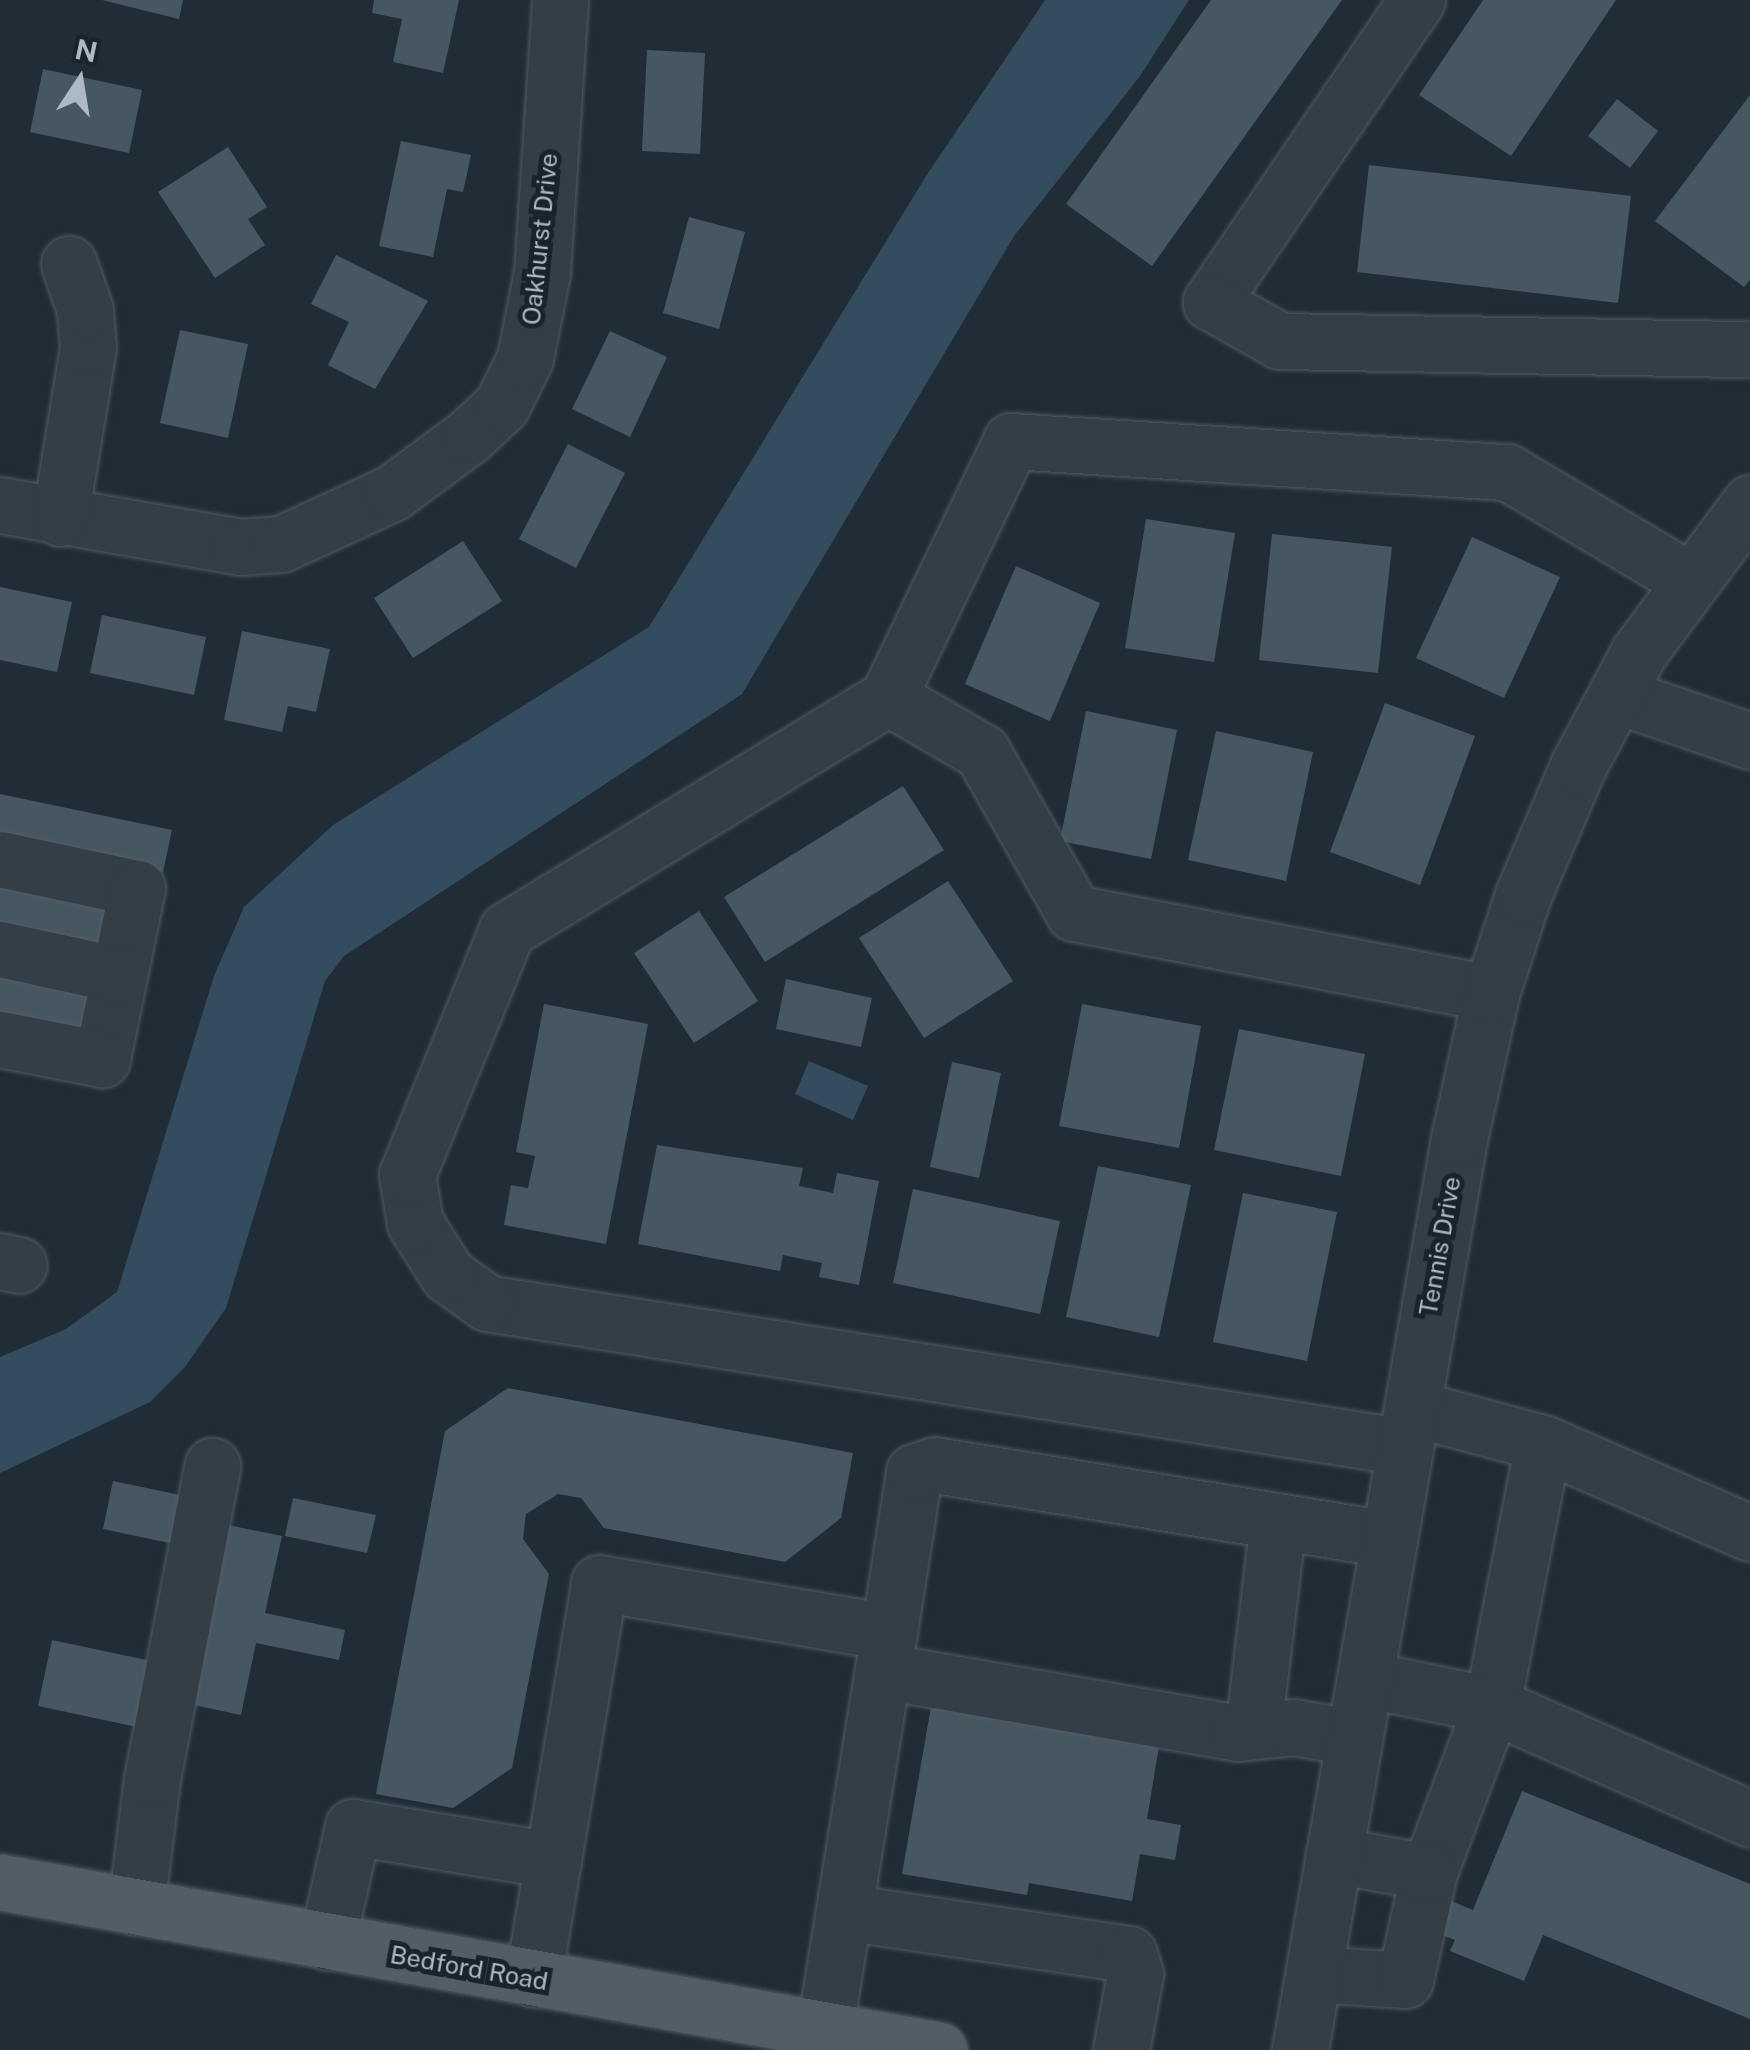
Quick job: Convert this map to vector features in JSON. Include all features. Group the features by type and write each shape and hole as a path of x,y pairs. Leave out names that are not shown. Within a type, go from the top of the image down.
{"main road":[{"name":"Bedford Road","path":"0,1882 940,2050"}],"street":[{"name":"Oakhurst Drive","path":"0,505 240,547 281,544 392,494 502,405 526,358 542,272 560,0"},
{"path":"1417,0 1211,302 1280,341 1750,349"},
{"path":"60,518 88,347 85,310 68,264"},
{"path":"1689,580 1508,472 1010,441 888,697 507,930 407,1174 416,1223 448,1275 487,1303 1543,1443 1750,1534"},
{"name":"Tennis Drive","path":"1300,2050 1409,1428 1491,993 1522,895 1616,694 1689,580 1750,503"},
{"path":"1616,694 1750,740"},
{"path":"888,697 982,752 1074,913 1491,993"},
{"path":"0,858 136,888 102,1059 0,1038"},
{"path":"0,949 119,974"},
{"path":"1314,1974 1405,1980 1429,1872 1492,1705 1543,1443"},
{"path":"824,2032 914,1472 935,1465 1389,1539"},
{"path":"136,1907 152,1779 212,1466"},
{"path":"1252,1732 1278,1522"},
{"path":"532,1979 600,1584 886,1652 1252,1732 1294,1727 1354,1738"},
{"path":"1365,1679 1492,1705 1750,1820"},
{"path":"327,1942 353,1826 553,1860"},
{"path":"1334,1855 1429,1872"},
{"path":"844,1912 1128,1954 1135,1974 1121,2050"}],"water":[{"path":"1045,0 1189,0 1140,76 1014,236 742,694 344,956 325,981 226,1308 185,1367 150,1402 0,1473 0,1357 66,1329 117,1292 214,976 244,907 333,825 649,627 928,173"},
{"path":"809,1061 868,1086 853,1120 795,1094"}],"building":[{"path":"102,0 183,0 179,19"},
{"path":"374,0 459,0 443,73 393,62 402,19 372,13"},
{"path":"1211,0 1342,0 1152,266 1066,204"},
{"path":"1483,0 1616,0 1511,156 1419,95"},
{"path":"647,50 705,53 700,154 642,151"},
{"path":"43,69 142,90 129,153 30,132"},
{"path":"1750,95 1750,280 1744,287 1655,221"},
{"path":"1617,99 1658,131 1630,168 1588,136"},
{"path":"401,141 471,155 463,192 447,189 433,257 379,246"},
{"path":"228,147 267,207 248,219 265,245 215,278 158,192"},
{"path":"1369,165 1631,196 1618,303 1357,272"},
{"path":"689,217 745,232 719,329 663,313"},
{"path":"336,255 428,301 375,389 328,365 349,322 311,304"},
{"path":"180,330 248,344 228,438 160,423"},
{"path":"610,331 667,357 630,437 572,409"},
{"path":"568,444 625,473 576,568 519,539"},
{"path":"1146,519 1235,533 1214,662 1125,648"},
{"path":"1272,534 1392,547 1378,673 1259,660"},
{"path":"1472,537 1560,577 1504,698 1416,658"},
{"path":"463,541 502,601 413,658 374,598"},
{"path":"1016,566 1100,603 1050,721 965,684"},
{"path":"0,587 72,602 57,672 0,660"},
{"path":"102,615 206,637 194,695 90,673"},
{"path":"242,631 330,649 316,712 288,706 282,732 224,720"},
{"path":"1385,703 1475,736 1420,885 1330,852"},
{"path":"1086,711 1177,730 1151,859 1060,841"},
{"path":"1216,731 1313,752 1286,881 1188,860"},
{"path":"903,786 944,850 765,962 724,897"},
{"path":"0,794 172,830 163,872 0,838"},
{"path":"0,881 110,904 101,948 0,926"},
{"path":"948,881 1013,981 924,1038 859,938"},
{"path":"699,911 758,1001 694,1043 634,953"},
{"path":"0,965 97,985 86,1037 0,1018"},
{"path":"786,979 872,998 861,1047 776,1029"},
{"path":"544,1004 648,1024 606,1244 504,1225 511,1185 528,1188 535,1156 516,1152"},
{"path":"1082,1004 1201,1026 1179,1148 1059,1126"},
{"path":"1239,1029 1365,1054 1341,1176 1214,1150"},
{"path":"952,1062 1001,1073 979,1178 930,1167"},
{"path":"657,1145 803,1168 799,1186 833,1193 837,1173 879,1181 859,1285 819,1277 822,1263 783,1255 780,1271 638,1244"},
{"path":"1098,1166 1191,1185 1159,1337 1066,1317"},
{"path":"913,1189 1060,1221 1040,1314 893,1283"},
{"path":"1243,1193 1337,1212 1307,1361 1213,1342"},
{"path":"508,1388 853,1453 841,1518 785,1562 604,1528 581,1498 558,1494 526,1514 523,1539 549,1574 512,1768 453,1808 376,1794 445,1431"},
{"path":"113,1481 185,1496 174,1544 103,1529"},
{"path":"293,1498 376,1515 367,1553 285,1536"},
{"path":"213,1522 282,1536 265,1613 345,1630 339,1660 256,1643 241,1715 175,1701"},
{"path":"52,1640 151,1661 137,1727 38,1706"},
{"path":"932,1701 1160,1740 1147,1819 1181,1825 1175,1860 1140,1854 1132,1901 1029,1883 1027,1895 902,1874"},
{"path":"1522,1791 1750,1884 1750,2019 1543,1935 1524,1981 1450,1951 1455,1940 1424,1928 1437,1895 1473,1910"}]}
